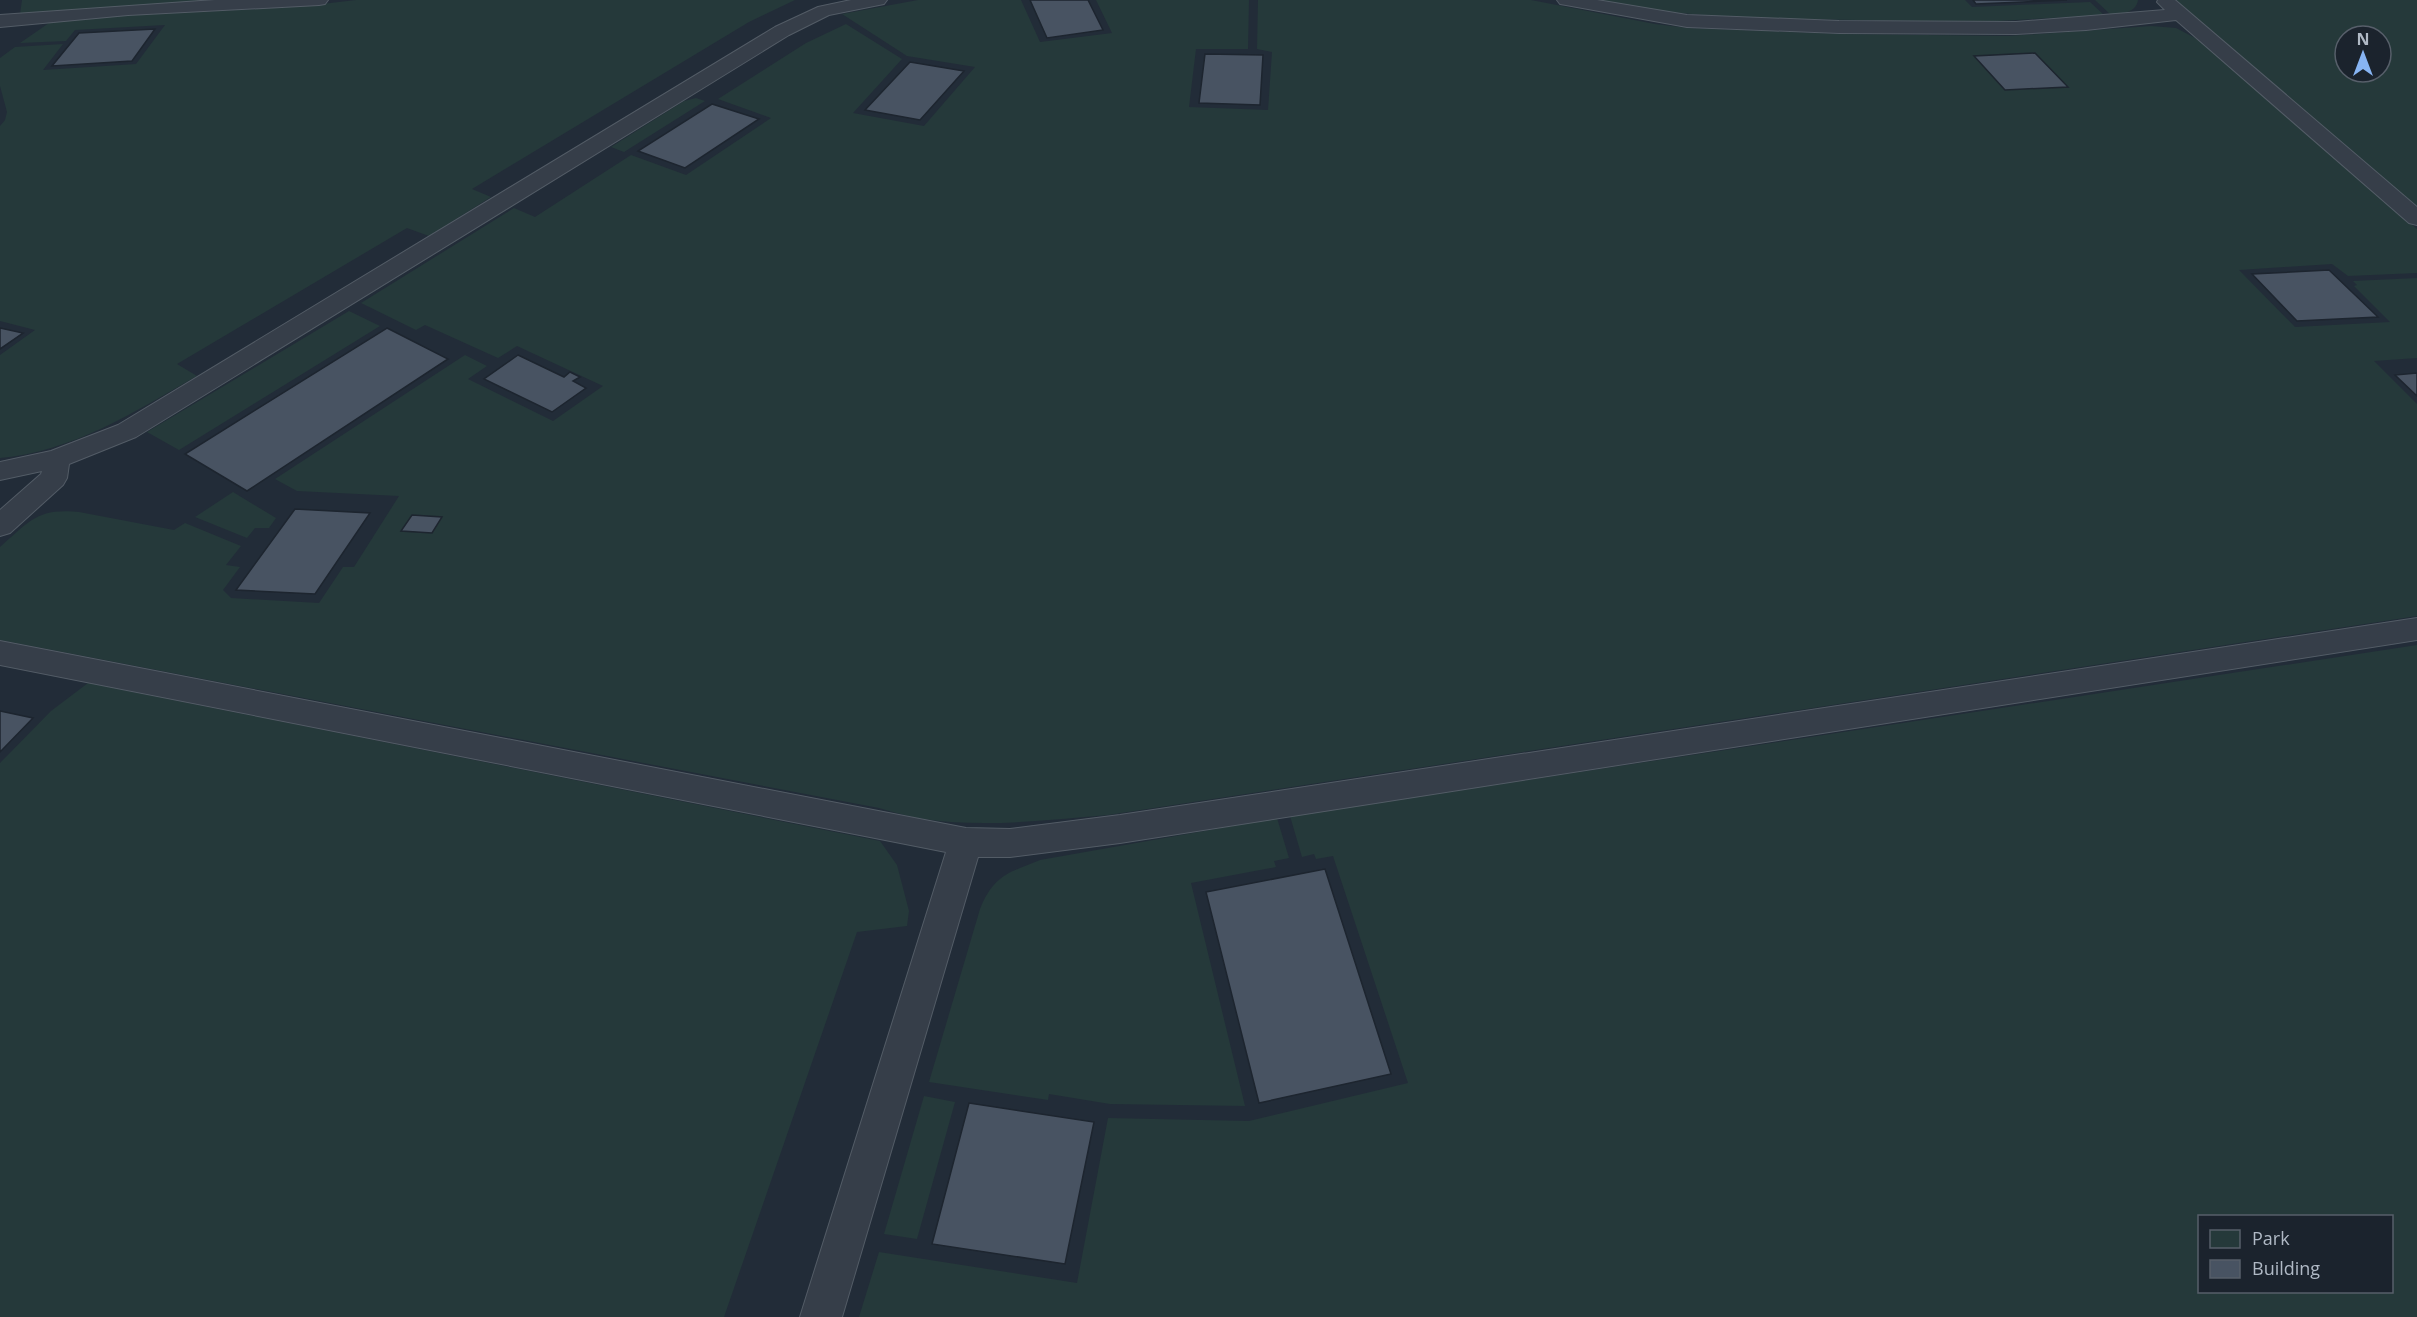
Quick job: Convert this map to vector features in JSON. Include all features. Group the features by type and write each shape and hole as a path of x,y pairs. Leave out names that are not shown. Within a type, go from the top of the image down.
{"lane":[{"path":"0,21 128,10 319,0"},
{"path":"0,471 57,459 127,431 782,32 824,11 878,0"},
{"path":"1566,0 1687,21 1839,27 2016,28 2086,24 2181,14"},
{"path":"2163,0 2417,218"},
{"path":"0,526 54,478 57,459"},
{"path":"0,653 966,842 1010,843 1120,830 2417,629"},
{"path":"821,1317 966,842"}],"green space":[{"path":"22,0 246,0 20,14"},
{"path":"356,0 795,0 749,22 472,189 491,197 429,236 407,228 177,364 197,376 127,416 78,439 53,448 0,458 0,355 35,330 0,321 0,126 7,112 0,86 0,58 15,47 63,44 43,70 136,64 165,25 75,30 66,41 20,43 49,23 59,20 282,7"},
{"path":"918,0 1021,0 1040,42 1112,33 1096,0 1249,0 1248,49 1196,49 1189,107 1268,110 1272,52 1257,49 1258,0 1531,0 1655,24 1688,28 1843,34 2009,36 2151,26 2176,28 2203,42 2417,229 2417,273 2348,276 2332,264 2239,270 2295,327 2390,322 2354,286 2357,285 2353,281 2417,278 2417,358 2374,361 2417,404 2417,616 1108,815 993,823 947,822 918,818 879,808 0,640 0,547 27,523 43,514 53,512 79,512 174,530 185,523 241,546 226,565 240,567 223,590 231,598 319,603 343,567 354,567 399,496 297,491 275,479 465,355 487,366 468,379 553,421 603,386 517,346 498,358 425,325 416,330 361,303 514,208 535,217 631,155 686,175 771,118 718,99 806,43 846,24 902,59 853,113 924,126 975,67 907,56 842,14"},
{"path":"1599,0 1965,0 1972,7 2090,2 2104,15 1980,22 1740,18 1656,11"},
{"path":"2095,0 2138,0 2132,10 2111,15"},
{"path":"2176,0 2417,0 2417,207"},
{"path":"696,98 705,101 624,152 611,147 684,101"},
{"path":"349,311 380,326 179,450 147,432"},
{"path":"233,492 276,518 269,528 255,528 247,538 195,517"},
{"path":"2417,645 2417,1317 859,1317 879,1252 1077,1283 1108,1118 1249,1121 1408,1083 1333,856 1316,859 1314,854 1302,857 1290,816"},
{"path":"88,683 880,841 897,865 909,911 907,926 857,932 724,1317 0,1317 0,763 51,711"},
{"path":"1277,818 1289,858 1274,861 1276,867 1191,883 1245,1106 1110,1104 1049,1094 1048,1100 929,1082 980,909 991,889 1003,877 1040,860"},
{"path":"924,1096 955,1102 917,1239 884,1234"}],"building":[{"path":"1030,0 1088,0 1103,30 1047,38"},
{"path":"1973,0 2067,0 1976,4"},
{"path":"155,29 132,61 52,66 79,33"},
{"path":"2035,53 2068,87 2005,90 1974,56"},
{"path":"1205,54 1263,55 1260,105 1199,103"},
{"path":"910,62 964,71 920,120 865,110"},
{"path":"712,104 759,119 685,168 638,151"},
{"path":"2329,270 2378,317 2297,321 2252,274"},
{"path":"0,328 23,333 0,349"},
{"path":"387,328 448,359 247,491 185,454"},
{"path":"518,355 564,377 570,372 580,377 573,381 586,388 552,412 484,379"},
{"path":"2417,373 2417,396 2395,375"},
{"path":"295,509 370,513 315,594 236,590"},
{"path":"412,515 442,517 432,533 401,531"},
{"path":"0,711 33,718 0,752"},
{"path":"1325,869 1391,1074 1259,1103 1206,892"},
{"path":"969,1103 1094,1122 1065,1264 932,1244"}]}
